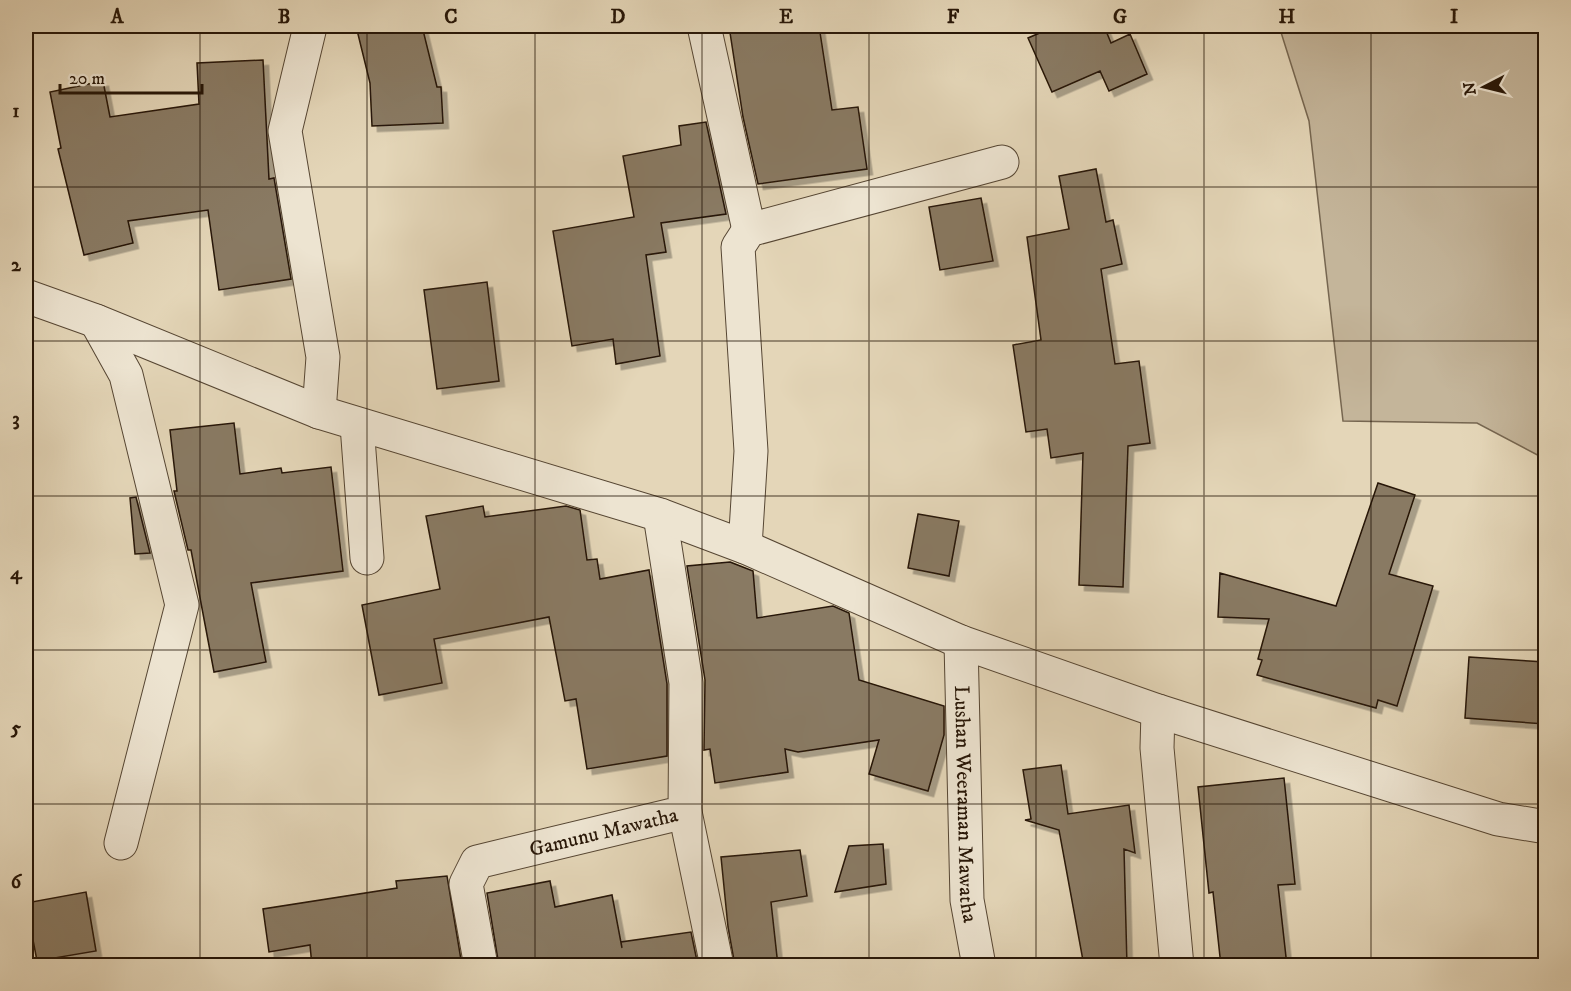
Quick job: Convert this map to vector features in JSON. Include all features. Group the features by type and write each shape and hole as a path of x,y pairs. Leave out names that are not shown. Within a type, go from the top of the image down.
{"street":[{"path":"704,26 749,230"},
{"path":"310,27 285,130 323,357 318,412"},
{"path":"746,548 751,451 738,247 749,230 1002,162"},
{"path":"26,296 96,321 318,412 660,515 746,548 962,642 1158,711 1498,819 1545,827"},
{"path":"96,321 126,375 182,606 121,843"},
{"path":"357,425 368,558"},
{"name":"Gamunu Mawatha","path":"481,966 466,884 477,862 685,812 686,684 660,515"},
{"name":"Lushan Weeraman Mawatha","path":"962,642 967,900 979,966"},
{"path":"1158,711 1157,748 1177,966"},
{"path":"685,812 717,966"}],"shaded area":[{"path":"1279,26 1545,26 1545,459 1477,423 1343,421 1309,121"}],"building":[{"path":"356,26 422,26 437,87 441,87 443,123 372,126 370,83"},
{"path":"729,26 819,26 832,110 858,107 867,169 758,184 743,117"},
{"path":"1056,26 1104,26 1111,43 1130,34 1147,74 1109,91 1100,71 1052,92 1028,38"},
{"path":"263,60 269,179 274,178 291,279 219,290 208,210 128,221 133,243 84,255 58,149 61,148 50,92 103,81 110,117 199,104 197,63"},
{"path":"706,122 726,214 661,223 666,252 646,255 660,356 616,364 613,339 572,346 553,231 634,217 623,156 681,145 679,126"},
{"path":"1096,169 1106,222 1113,220 1122,264 1101,269 1115,364 1139,361 1150,443 1128,446 1123,587 1079,585 1083,453 1051,458 1047,429 1026,432 1013,345 1041,340 1027,237 1069,229 1059,176"},
{"path":"981,198 993,261 940,270 929,207"},
{"path":"487,282 499,381 437,389 424,290"},
{"path":"234,423 240,474 281,468 282,473 331,467 343,571 251,583 266,662 214,672 191,550 188,550 174,491 177,491 170,430"},
{"path":"1378,483 1415,495 1389,574 1433,586 1397,706 1378,700 1376,708 1257,675 1262,660 1258,659 1269,619 1218,617 1220,573 1336,606"},
{"path":"136,497 150,553 135,554 130,498"},
{"path":"483,506 485,517 566,506 580,510 587,560 597,559 600,579 649,570 667,684 667,756 587,769 576,699 565,701 549,617 434,639 442,683 379,695 362,605 440,589 426,516"},
{"path":"918,514 959,521 949,576 908,568"},
{"path":"730,562 753,571 757,618 833,606 849,613 859,680 944,706 944,735 928,791 869,774 879,740 798,752 785,749 788,772 715,783 710,749 704,750 705,680 687,566"},
{"path":"1469,657 1545,662 1545,724 1465,718"},
{"path":"1061,765 1068,814 1129,805 1135,853 1124,849 1127,966 1084,966 1059,830 1025,820 1031,819 1023,770"},
{"path":"1284,778 1295,884 1278,885 1287,966 1221,966 1213,892 1209,893 1198,787"},
{"path":"883,844 886,884 835,892 849,846"},
{"path":"800,850 807,896 771,902 778,966 735,966 728,927 721,857"},
{"path":"447,876 462,966 312,966 310,945 269,952 263,909 397,888 396,881"},
{"path":"550,881 555,907 612,895 622,948 621,942 691,932 698,966 499,966 487,893"},
{"path":"86,892 96,951 37,961 26,903"}]}
